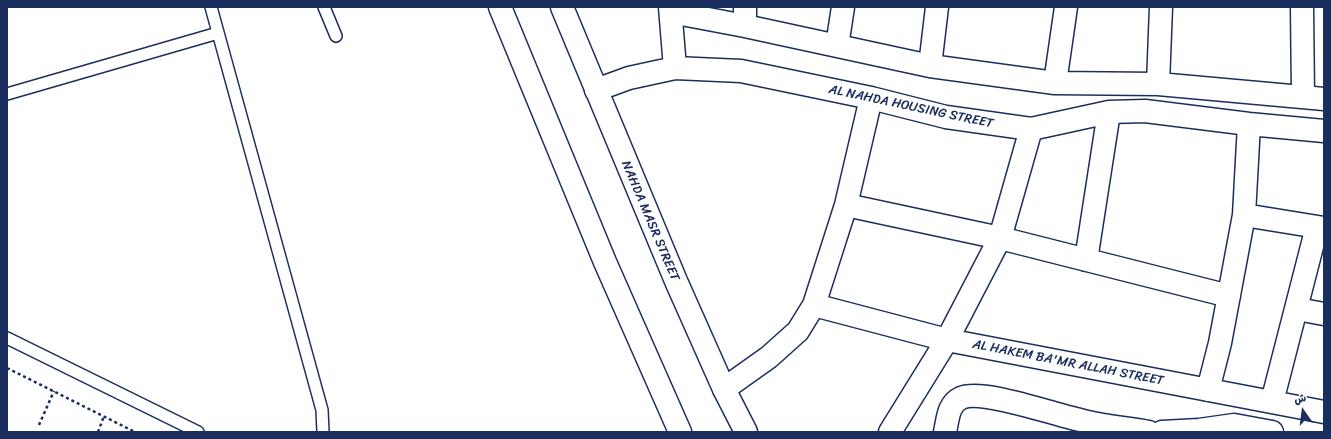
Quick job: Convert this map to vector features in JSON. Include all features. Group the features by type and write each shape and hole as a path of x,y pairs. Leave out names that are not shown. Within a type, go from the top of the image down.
{"street":[{"path":"500,7 604,262 680,432"},
{"name":"NAHDA MASR STREET","path":"562,7 676,281 724,389 746,432"},
{"path":"837,46 843,7"},
{"path":"930,66 937,7"},
{"path":"1054,83 1066,7"},
{"path":"1158,84 1161,7"},
{"path":"1302,7 1303,96"},
{"path":"675,68 671,10 745,17 837,46 930,66 1054,83 1158,84 1324,98"},
{"name":"AL NAHDA HOUSING STREET","path":"596,90 629,78 675,68 741,71 870,98 946,117 1031,129 1109,112 1145,111 1249,124 1324,131"},
{"path":"724,389 769,357 798,331 814,305 846,206 870,98"},
{"path":"1086,260 1109,112"},
{"path":"1208,390 1220,343 1244,215 1249,124"},
{"path":"890,432 947,340 1000,238 1031,129"},
{"path":"846,206 1000,238 1229,296"},
{"path":"1244,215 1321,228 1272,402"},
{"name":"AL HAKEM BA'MR ALLAH STREET","path":"814,305 947,340 1324,412"},
{"path":"1297,309 1324,314"},
{"path":"945,432 950,409 954,403 962,397 971,395 988,396 1079,426 1149,432"},
{"path":"1162,432 1199,430 1234,425 1272,432"}],"lane":[{"path":"211,7 322,410 323,432"},
{"path":"324,7 336,36"},
{"path":"7,94 218,33"},
{"path":"7,338 198,432"}],"path":[{"path":"7,368 135,432"},
{"path":"39,425 54,391"},
{"path":"98,432 104,416"}]}
